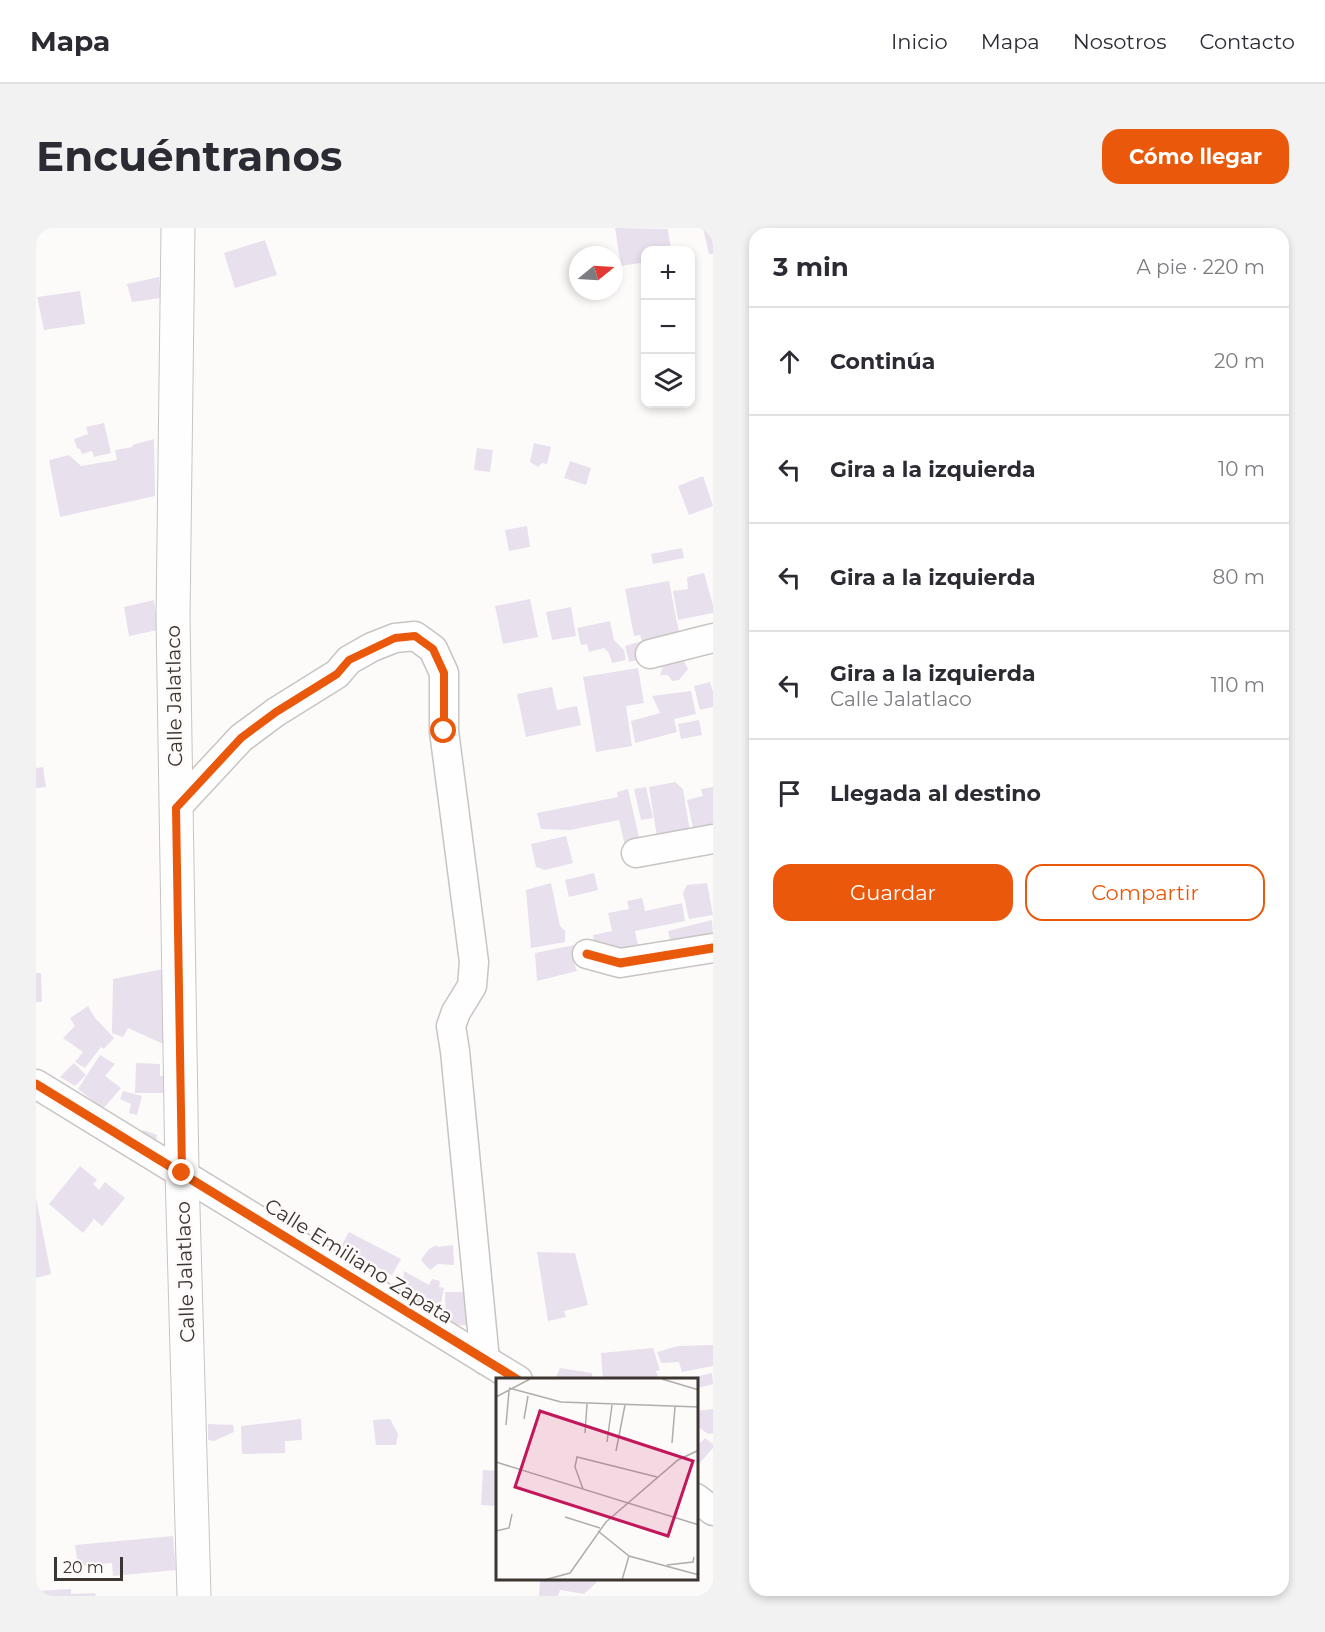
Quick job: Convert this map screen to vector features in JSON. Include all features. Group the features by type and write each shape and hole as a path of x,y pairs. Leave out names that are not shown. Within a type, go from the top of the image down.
{"main road":[{"name":"Calle Jalatlaco","path":"178,228 173,617 182,1173 194,1596"}],"street":[{"path":"176,808 241,738 276,712 337,674 349,660 395,638 415,636 433,649 444,673 444,731 474,962 472,986 456,1012 451,1026 485,1360"},
{"path":"650,654 713,638"},
{"path":"636,853 713,839"},
{"path":"587,954 620,963 713,948"},
{"name":"Calle Emiliano Zapata","path":"36,1084 515,1378"},
{"path":"698,1500 713,1511"}],"building":[{"path":"615,228 668,229 670,246 641,246 641,263 623,266 623,246 618,246"},
{"path":"703,228 713,228 713,254 709,254"},
{"path":"265,240 277,275 235,288 224,253"},
{"path":"159,277 161,298 132,302 127,284"},
{"path":"80,291 85,324 44,330 37,297"},
{"path":"104,423 111,453 94,457 92,451 82,454 74,439 88,434 86,427"},
{"path":"154,439 155,496 60,517 49,460 69,455 81,466 117,460 115,450 133,447 132,445"},
{"path":"534,443 551,447 547,464 542,463 538,467 530,462"},
{"path":"477,448 493,450 490,472 474,470"},
{"path":"570,461 591,468 586,485 564,478"},
{"path":"703,476 713,506 689,515 678,486"},
{"path":"527,526 530,547 509,551 505,530"},
{"path":"682,548 684,558 653,564 651,554"},
{"path":"704,573 713,613 678,620 673,591 688,589 687,577"},
{"path":"669,581 680,638 647,658 629,662 625,646 642,641 640,635 634,636 625,589"},
{"path":"530,599 538,637 503,644 495,606"},
{"path":"154,600 158,630 129,636 124,607"},
{"path":"571,607 576,636 552,640 546,612"},
{"path":"610,621 614,640 624,650 626,660 612,663 609,653 604,648 589,652 587,644 581,645 577,628"},
{"path":"684,661 688,669 679,680 672,681 668,675 660,675 663,668 661,667"},
{"path":"638,668 644,703 626,706 632,746 596,752 583,677"},
{"path":"710,682 713,707 700,710 694,686"},
{"path":"552,687 557,710 577,706 581,725 526,737 517,694"},
{"path":"691,691 696,714 674,719 677,732 635,743 631,721 660,713 652,696"},
{"path":"699,720 702,735 681,739 678,724"},
{"path":"43,767 46,787 36,788 36,768"},
{"path":"675,782 683,789 690,832 657,837 649,787"},
{"path":"646,787 653,818 641,820 634,789"},
{"path":"713,787 713,834 695,837 687,800 703,796 701,789"},
{"path":"628,789 641,846 626,850 619,820 570,830 541,829 537,813 618,797 617,792"},
{"path":"566,836 573,863 545,870 536,867 531,844"},
{"path":"594,873 598,890 569,897 565,880"},
{"path":"551,883 560,926 565,931 565,942 531,948 526,890"},
{"path":"707,883 713,915 689,919 683,893 687,885"},
{"path":"642,898 645,911 682,903 685,921 635,931 639,950 623,954 594,941 593,935 612,931 608,913 629,909 627,901"},
{"path":"712,920 713,937 672,948 668,931"},
{"path":"579,944 583,960 574,962 577,971 537,981 535,953"},
{"path":"168,968 172,1048 128,1028 123,1037 112,1033 113,979"},
{"path":"36,973 41,973 42,1002 36,1002"},
{"path":"88,1006 95,1018 114,1038 104,1049 101,1047 85,1068 75,1062 83,1052 63,1038 75,1026 70,1018"},
{"path":"100,1055 115,1064 105,1076 121,1088 103,1109 78,1089"},
{"path":"74,1063 86,1075 75,1086 60,1077"},
{"path":"136,1063 160,1064 160,1076 166,1076 166,1093 135,1093"},
{"path":"123,1091 142,1096 137,1115 129,1113 131,1104 120,1099"},
{"path":"143,1130 157,1135 154,1151 141,1136"},
{"path":"80,1166 97,1180 93,1184 99,1190 105,1182 125,1198 102,1226 94,1219 83,1233 49,1204"},
{"path":"36,1198 51,1274 36,1278"},
{"path":"349,1232 401,1259 392,1275 340,1248"},
{"path":"437,1245 437,1247 453,1245 454,1265 438,1264 430,1270 421,1260 429,1249"},
{"path":"537,1252 575,1253 588,1305 564,1311 566,1317 548,1321"},
{"path":"404,1271 429,1285 432,1279 440,1281 439,1287 444,1288 439,1313 402,1294"},
{"path":"445,1292 470,1292 470,1325 446,1326"},
{"path":"713,1345 713,1366 682,1372 679,1362 661,1363 657,1352 678,1346"},
{"path":"653,1348 660,1370 656,1371 658,1378 603,1378 601,1353"},
{"path":"560,1368 592,1373 593,1378 556,1378"},
{"path":"712,1373 713,1384 698,1388 698,1378 695,1377"},
{"path":"713,1409 713,1433 708,1434 698,1427 698,1411"},
{"path":"301,1419 302,1440 285,1441 285,1453 242,1454 241,1426"},
{"path":"390,1419 398,1434 396,1445 376,1445 373,1420"},
{"path":"208,1424 233,1425 234,1432 214,1441 208,1440"},
{"path":"705,1438 713,1444 713,1448 698,1465 698,1445"},
{"path":"483,1470 496,1471 496,1506 481,1505"},
{"path":"173,1536 176,1570 113,1576 112,1563 78,1566 75,1545"},
{"path":"540,1581 596,1581 584,1594 560,1590 558,1596 539,1596"},
{"path":"71,1589 71,1594 95,1593 96,1596 36,1596 36,1591"}],"cycle path":[{"path":"587,954 620,963 713,948"},
{"path":"36,1084 515,1378"}],"route":[{"path":"182,1173 176,808 241,738 276,712 337,674 349,660 372,647 395,638 415,636 433,649 444,673 444,731"}]}
